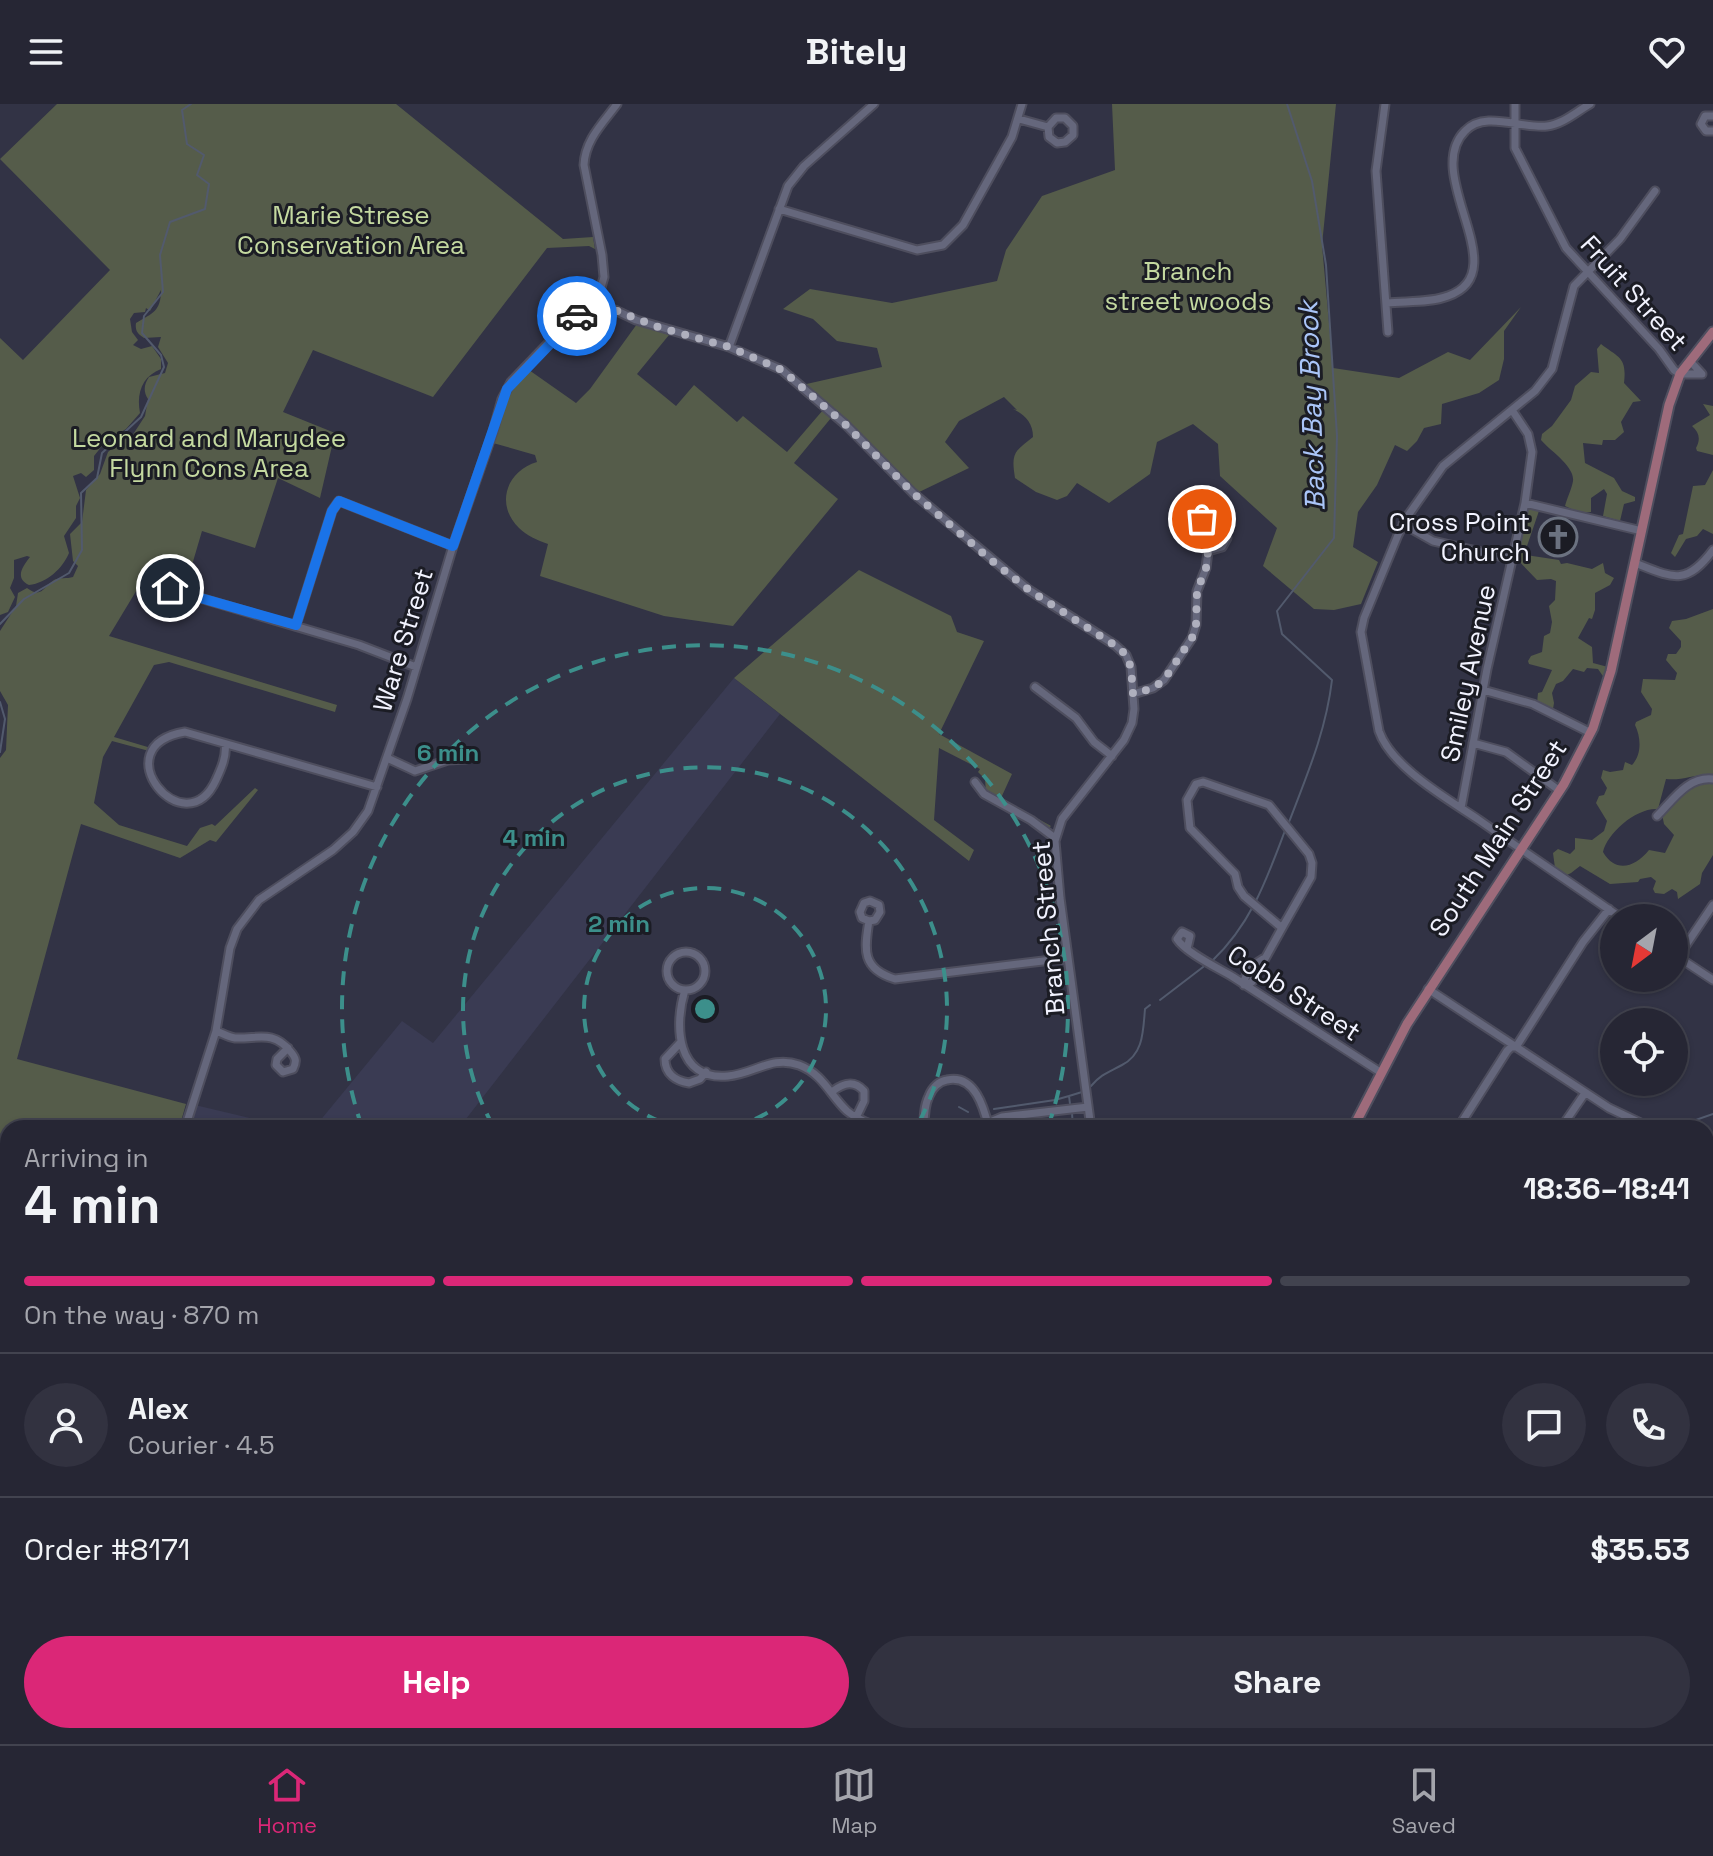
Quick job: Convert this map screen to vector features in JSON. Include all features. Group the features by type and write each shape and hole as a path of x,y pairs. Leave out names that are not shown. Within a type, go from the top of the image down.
{"main road":[{"name":"South Main Street","path":"1357,1120 1380,1072 1428,989 1560,791 1591,733 1611,671 1669,405 1680,374 1713,332"}],"street":[{"path":"598,298 604,277 602,255 584,152 617,104"},
{"path":"729,347 788,186 804,166 874,104"},
{"path":"779,209 900,246 917,250 936,248 948,242 963,225 1019,119 1022,104"},
{"path":"1385,104 1376,171 1388,332"},
{"name":"Fruit Street","path":"1515,104 1514,139 1518,157 1560,239 1587,273 1680,374"},
{"path":"1387,303 1447,297 1469,279 1474,267 1475,250 1455,187 1454,150 1458,139 1474,124 1491,121 1552,125 1590,104"},
{"path":"1713,116 1705,116 1701,124 1706,131 1713,131"},
{"path":"1019,119 1048,127"},
{"path":"1602,904 1461,808 1393,754 1382,741 1379,731 1361,632 1403,524 1443,466 1541,385 1552,369 1571,293 1620,239 1655,191"},
{"name":"Ware Street","path":"188,1120 216,1031 230,947 243,917 259,900 333,850 353,832 368,811 507,389 559,332 598,298"},
{"name":"Branch Street","path":"598,298 615,310"},
{"name":"Branch Street","path":"584,310 598,306 615,310 775,365 846,425 913,493 991,560 1029,590 1122,650 1131,667 1133,716 1130,730 1062,819 1055,838 1090,1120"},
{"path":"1690,361 1702,374"},
{"path":"1680,374 1712,377"},
{"name":"Smiley Avenue","path":"1461,808 1483,690 1525,503 1532,452 1528,434 1512,410"},
{"path":"296,625 332,511 339,501 453,546"},
{"path":"1525,503 1642,531"},
{"path":"1212,517 1224,524 1228,534 1222,547 1208,551 1196,544 1193,534 1199,521 1212,517"},
{"path":"1403,524 1433,541 1512,559"},
{"path":"1635,563 1681,577 1694,572 1713,550"},
{"path":"1133,694 1153,688 1164,680 1192,638 1196,625 1197,591 1206,568 1208,551"},
{"path":"190,595 359,645 416,667"},
{"path":"1035,687 1076,718 1094,742 1112,756"},
{"path":"1483,690 1533,704 1591,733"},
{"path":"225,744 226,751 212,789 202,797 184,803 169,799 155,787 149,772 152,753 157,744 170,735 185,732 377,787"},
{"path":"1473,743 1506,752 1560,791"},
{"path":"387,758 420,770 448,760 466,759"},
{"path":"1657,816 1690,783 1713,779"},
{"path":"975,782 984,794 1031,820 1055,838"},
{"path":"1244,985 1252,982 1307,885 1312,870 1309,854 1269,805 1203,782 1196,784 1189,793 1188,825 1235,874 1240,891 1282,928"},
{"path":"1688,939 1713,905"},
{"path":"1516,1047 1600,920"},
{"path":"869,921 865,944 867,957 881,974 895,979 1068,958"},
{"name":"Cobb Street","path":"1187,949 1380,1072"},
{"path":"689,953 702,960 705,975 696,987 685,990 672,983 668,969 675,957 689,953"},
{"path":"1688,964 1713,980"},
{"path":"1428,989 1585,1093 1634,1120"},
{"path":"685,990 678,1027 680,1043 690,1060 706,1072 727,1077 782,1061 809,1069 861,1120"},
{"path":"216,1031 230,1037 274,1037 288,1048"},
{"path":"680,1043 665,1059 665,1067 672,1076 689,1083 696,1082 706,1072"},
{"path":"1463,1120 1507,1051 1516,1047"},
{"path":"925,1120 929,1095 937,1084 952,1079 962,1080 975,1090 986,1120"},
{"path":"833,1091 850,1083 862,1088 865,1097 856,1118"},
{"path":"1566,1120 1585,1093"},
{"path":"1002,1120 1014,1115 1088,1107"}],"shaded area":[{"path":"734,678 780,714 465,1120 321,1120 402,1021 433,1043"},
{"path":"195,1105 258,1120 190,1120"}],"green space":[{"path":"57,104 396,104 563,239 593,237 595,249 589,246 547,248 433,397 313,350 283,412 335,433 320,498 278,478 255,548 202,531 187,582 180,576 172,575 159,584 141,583 109,636 337,705 335,712 169,662 154,665 114,737 151,748 149,751 112,741 103,757 94,803 119,825 187,846 200,828 215,826 255,788 258,790 216,842 210,840 180,858 81,824 17,1059 186,1104 181,1120 0,1120 0,758 6,750 8,705 0,691 0,631 16,606 18,593 27,588 39,592 54,580 73,577 78,566 73,561 70,534 82,522 86,490 100,474 108,452 125,437 132,436 145,416 148,399 146,382 149,377 165,373 168,363 158,347 161,337 144,338 136,328 136,323 158,307 161,290 150,311 146,308 145,312 134,313 130,319 132,332 138,340 133,345 141,349 152,346 161,359 161,369 155,372 145,380 142,386 140,413 126,429 106,441 94,456 94,470 86,477 81,473 73,476 80,498 76,518 64,536 69,553 63,564 48,578 29,585 21,575 30,557 14,560 14,578 10,588 15,597 8,612 0,615 0,338 23,360 110,270 0,159"},
{"name":"Branch street woods","path":"1112,104 1336,104 1322,245 1333,368 1399,378 1448,352 1470,360 1521,307 1504,331 1504,359 1499,380 1479,393 1442,404 1441,424 1424,428 1407,451 1395,445 1377,485 1358,512 1353,547 1378,562 1361,604 1334,610 1314,609 1263,566 1277,528 1220,476 1218,444 1193,424 1157,442 1150,474 1109,503 1077,483 1067,496 1057,500 1036,492 1015,478 1015,454 1033,437 1033,432 1028,420 1013,409 1017,410 1004,397 959,421 945,442 969,468 915,494 802,385 882,367 877,348 837,341 813,319 783,309 810,289 892,303 997,281 1006,250 1042,196 1115,170"},
{"path":"637,324 669,335 637,374 676,406 694,385 737,422 743,416 787,452 823,410 831,418 794,463 838,499 733,626 664,616 540,576 548,544 522,531 507,509 507,490 511,481 526,466 537,462 535,455 493,443 502,412 515,387 529,370 576,403 590,389"},
{"path":"1601,344 1623,363 1624,383 1641,401 1633,402 1621,422 1624,432 1615,440 1603,440 1602,445 1583,443 1585,463 1614,478 1622,491 1635,497 1635,501 1624,504 1620,521 1603,516 1607,494 1604,489 1591,498 1591,512 1580,513 1565,506 1573,475 1541,440 1542,434 1552,426 1571,400 1575,386 1591,372 1599,373 1597,349"},
{"path":"1703,404 1713,406 1713,455 1696,448 1698,436 1692,426 1710,415"},
{"path":"1713,470 1713,534 1703,529 1697,536 1686,539 1675,557 1671,553 1679,535 1683,534 1693,486 1705,485"},
{"path":"1527,505 1540,508 1527,546 1518,544"},
{"path":"1519,551 1559,560 1561,564 1592,569 1603,563 1605,573 1614,578 1610,585 1595,593 1592,619 1589,618 1578,638 1592,647 1593,663 1608,667 1605,679 1598,669 1587,668 1584,672 1573,669 1556,684 1552,693 1553,709 1537,703 1538,693 1542,692 1552,670 1529,664 1528,661 1531,656 1542,652 1544,636 1550,633 1552,622 1549,606 1555,600 1556,581 1537,580 1515,557"},
{"path":"859,570 951,616 957,632 984,641 939,734 1012,774 1001,798 1051,826 1049,828 986,793 985,779 978,772 980,769 939,748 934,820 974,850 969,861 734,678"},
{"path":"1713,609 1713,775 1666,779 1658,809 1641,812 1624,823 1610,837 1603,852 1620,866 1638,861 1649,850 1665,853 1674,835 1664,824 1662,814 1695,785 1713,783 1713,855 1702,873 1700,884 1678,899 1677,892 1672,889 1664,894 1655,893 1656,881 1651,877 1638,882 1610,884 1580,866 1567,875 1555,868 1553,853 1558,849 1570,854 1575,849 1575,838 1592,840 1604,831 1607,821 1596,803 1607,788 1601,778 1603,770 1623,770 1625,762 1632,765 1638,756 1639,740 1635,725 1651,715 1652,709 1641,692 1643,679 1675,680 1677,673 1666,660 1668,654 1676,654 1681,641 1669,628 1672,621"}],"waterway":[{"path":"0,624 24,599 69,573 82,550 81,493 97,478 102,453 141,417 164,367 161,355 142,333 144,316 163,292 160,255 170,222 205,209 209,184 197,175 204,155 187,144 182,110 191,104"},
{"name":"Back Bay Brook","path":"1287,104 1312,181 1326,265 1337,436 1334,538 1277,611 1282,634 1332,680 1321,735 1289,822"},
{"path":"0,702 5,719 0,752"},
{"name":"Back Bay Brook","path":"1212,961 1248,915 1286,828"},
{"name":"Back Bay Brook","path":"1160,1000 1207,964"},
{"name":"Back Bay Brook","path":"1091,1086 1135,1055 1141,1041 1145,1009 1150,1005"},
{"name":"Back Bay Brook","path":"1070,1104 1069,1096 1082,1092"},
{"path":"994,1109 1069,1096"},
{"path":"959,1107 968,1112"},
{"name":"Back Bay Brook","path":"1072,1113 1072,1120"},
{"path":"1696,1120 1713,1114"}],"way so far":[{"path":"577,316 584,310 598,306 615,310 627,317 729,347 775,365 846,425 913,493 991,560 1058,611 1122,650 1131,667 1133,694 1153,688 1164,680 1192,638 1196,625 1197,591 1206,568 1208,551 1196,544 1193,534 1202,519"}],"place":[{"name":"Cross Point Church","path":"1558,537"}],"route":[{"path":"170,588 178,584 190,595 296,625 332,511 339,501 453,546 507,389 577,316"}],"park label":[{"name":"Marie Strese Conservation Area","path":"351,230"},
{"name":"Leonard and Marydee Flynn Cons Area","path":"209,453"}]}
